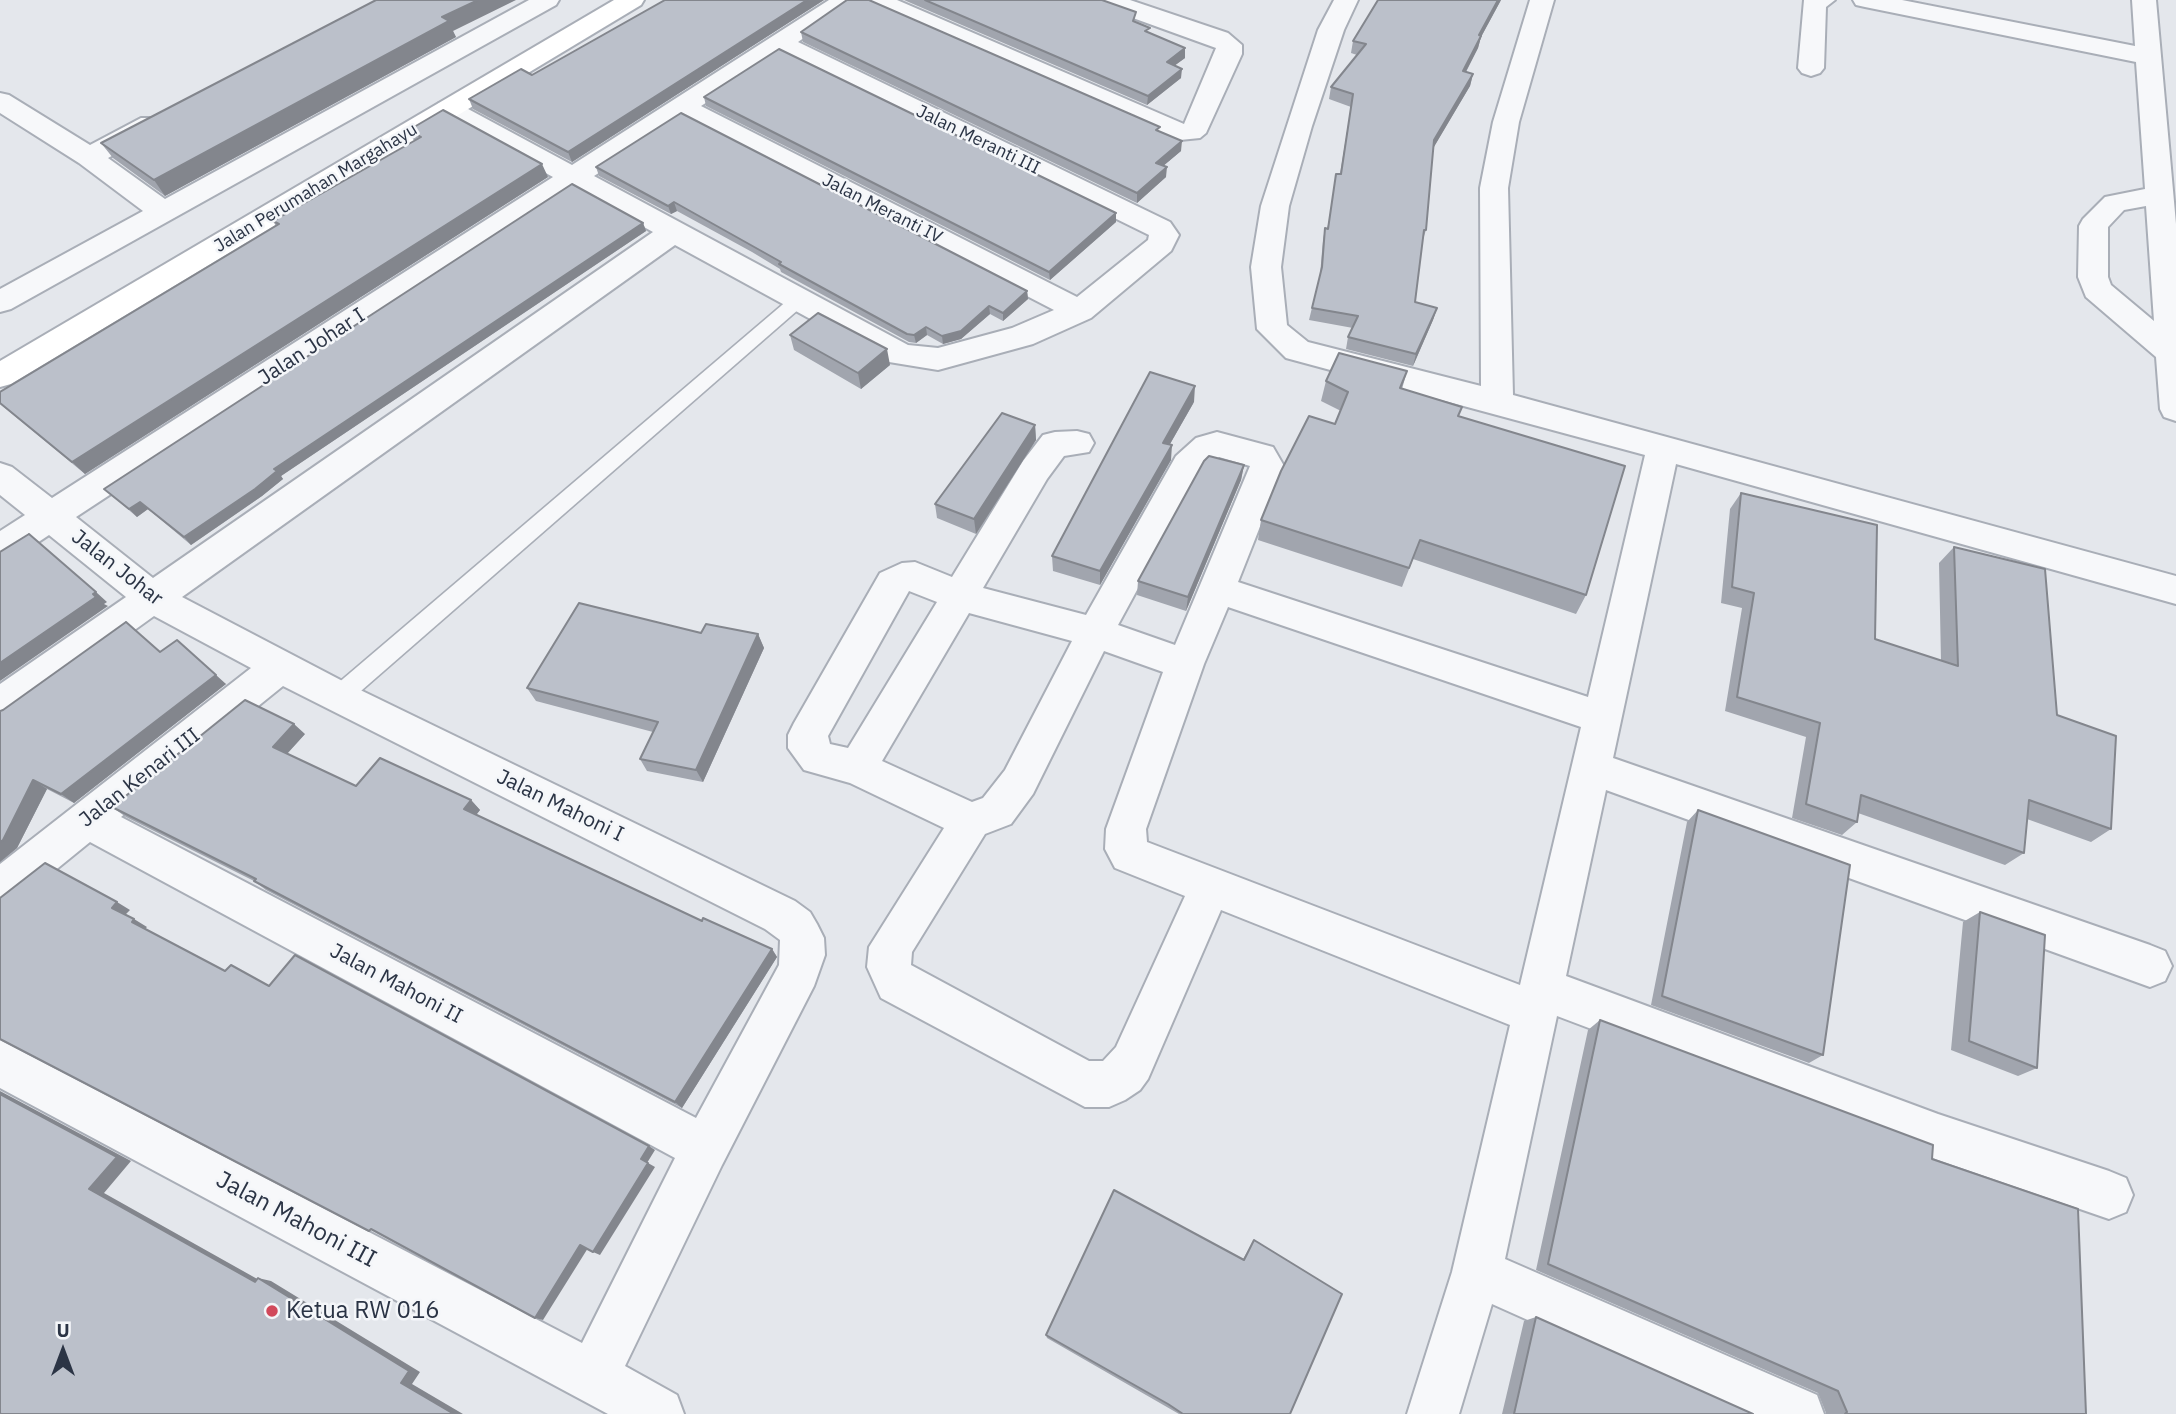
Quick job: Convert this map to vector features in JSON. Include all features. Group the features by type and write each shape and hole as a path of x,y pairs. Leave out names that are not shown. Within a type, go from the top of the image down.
{"street":[{"path":"6,290 164,212 547,0"},
{"name":"Jalan Perumahan Margahayu","path":"0,376 632,0"},
{"name":"Jalan Johar I","path":"0,549 684,108 846,0"},
{"path":"876,0 1180,132 1190,132 1196,127 1229,54 1229,45 1219,38 1106,0"},
{"path":"1346,0 1331,30 1306,102 1275,206 1266,267 1273,329 1297,349 2176,590"},
{"path":"1496,402 1494,188 1506,122 1542,0"},
{"path":"1811,68 1814,3 1823,0"},
{"path":"1865,0 2149,57"},
{"path":"2151,2 2149,57 2176,409"},
{"name":"Jalan Meranti III","path":"781,44 1160,229 1164,235 1161,244 1080,310"},
{"path":"0,101 89,157 164,212"},
{"name":"Jalan Meranti IV","path":"684,108 1080,310"},
{"path":"448,109 900,354 938,359 1022,336 1080,310"},
{"path":"89,157 176,111"},
{"path":"2160,195 2115,203 2105,211 2093,226 2093,277 2097,290 2172,353"},
{"path":"0,705 675,230"},
{"path":"858,768 1035,470 1052,447 1066,441 1077,443"},
{"path":"1211,886 1132,1063 1124,1074 1109,1084 1085,1084 897,983 892,974 888,957 891,947 971,821 997,811 1019,782 1095,632 1188,465 1208,447 1217,444 1261,456 1267,466 1185,664 1126,829 1125,842 1130,855 1539,1001 2109,1195"},
{"path":"1433,1414 1477,1272 1663,449"},
{"name":"Jalan Johar","path":"0,476 152,598 280,667"},
{"path":"971,821 858,768 818,758 808,748 808,735 893,583 902,577 915,576 962,597 1095,632 1185,664"},
{"path":"1217,589 1602,718"},
{"name":"Jalan Mahoni I","path":"280,667 780,915 795,926 802,938 803,955 799,971 705,1147"},
{"name":"Jalan Kenari III","path":"0,889 280,667"},
{"path":"1592,768 2150,966"},
{"name":"Jalan Mahoni II","path":"88,820 705,1147"},
{"name":"Jalan Mahoni III","path":"0,1063 593,1376 658,1414"},
{"path":"593,1376 705,1147"},
{"path":"1477,1272 1798,1414"}],"lane":[{"path":"338,697 801,298"}],"building":[{"path":"376,0 478,0 442,17 449,21 154,180 101,143"},
{"path":"665,0 807,0 568,152 469,99 521,69 532,75"},
{"path":"847,0 869,0 1160,127 1156,130 1182,141 1156,163 1167,167 1137,193 801,32"},
{"path":"925,0 1102,0 1136,12 1133,21 1150,28 1145,31 1185,48 1167,62 1182,69 1148,96"},
{"path":"1378,0 1498,0 1463,71 1473,74 1434,140 1426,230 1415,302 1437,308 1416,354 1348,337 1358,316 1312,308 1322,267 1325,228 1328,229 1336,174 1341,174 1353,94 1331,87 1366,44 1353,41"},
{"path":"779,49 1116,213 1049,272 704,97"},
{"path":"443,110 542,164 72,462 0,403 0,392 279,224 273,221 421,137 409,130"},
{"path":"681,113 1027,291 1003,313 989,306 961,331 942,336 926,327 914,335 907,334 779,264 781,262 674,202 668,206 596,167"},
{"path":"572,184 643,223 274,469 277,471 255,489 184,537 140,502 129,509 104,489"},
{"path":"818,313 887,349 858,373 790,335"},
{"path":"1339,353 1407,371 1400,388 1462,407 1458,416 1625,466 1586,595 1420,540 1409,568 1261,520 1281,471 1309,416 1335,424 1348,392 1326,381"},
{"path":"1150,372 1195,386 1163,443 1172,445 1100,571 1052,556"},
{"path":"1002,413 1035,425 974,519 935,504"},
{"path":"1209,456 1244,465 1188,597 1138,581 1204,461"},
{"path":"1741,493 1877,525 1875,639 1958,666 1954,547 2045,569 2057,715 2116,736 2111,829 2029,800 2024,853 1861,795 1857,822 1806,804 1820,723 1737,697 1754,593 1732,587"},
{"path":"29,534 96,592 93,594 96,597 0,663 0,552"},
{"path":"579,603 701,633 706,624 758,634 696,770 640,759 658,722 527,688"},
{"path":"126,622 160,652 177,640 216,675 61,794 33,780 0,842 0,711"},
{"path":"245,700 294,724 273,747 356,786 380,758 471,800 464,809 702,921 703,918 772,949 675,1102 254,881 256,879 112,807"},
{"path":"1698,810 1850,865 1823,1055 1662,996"},
{"path":"45,863 117,902 112,908 134,919 132,922 225,971 231,965 269,986 295,955 649,1146 641,1159 648,1163 593,1252 580,1245 535,1318 371,1229 369,1231 0,1039 0,898"},
{"path":"1980,912 2045,935 2037,1068 1969,1041"},
{"path":"1600,1020 1933,1145 1932,1159 2078,1209 2086,1414 1845,1414 1847,1412 1838,1391 1548,1264"},
{"path":"0,1094 117,1157 89,1189 255,1282 258,1278 409,1371 401,1383 454,1414 1,1414"},
{"path":"1114,1190 1244,1260 1254,1240 1342,1294 1290,1414 1183,1414 1046,1335"},
{"path":"1536,1317 1753,1414 1514,1414"}],"place":[{"name":"Ketua RW 016","path":"272,1311"}]}
